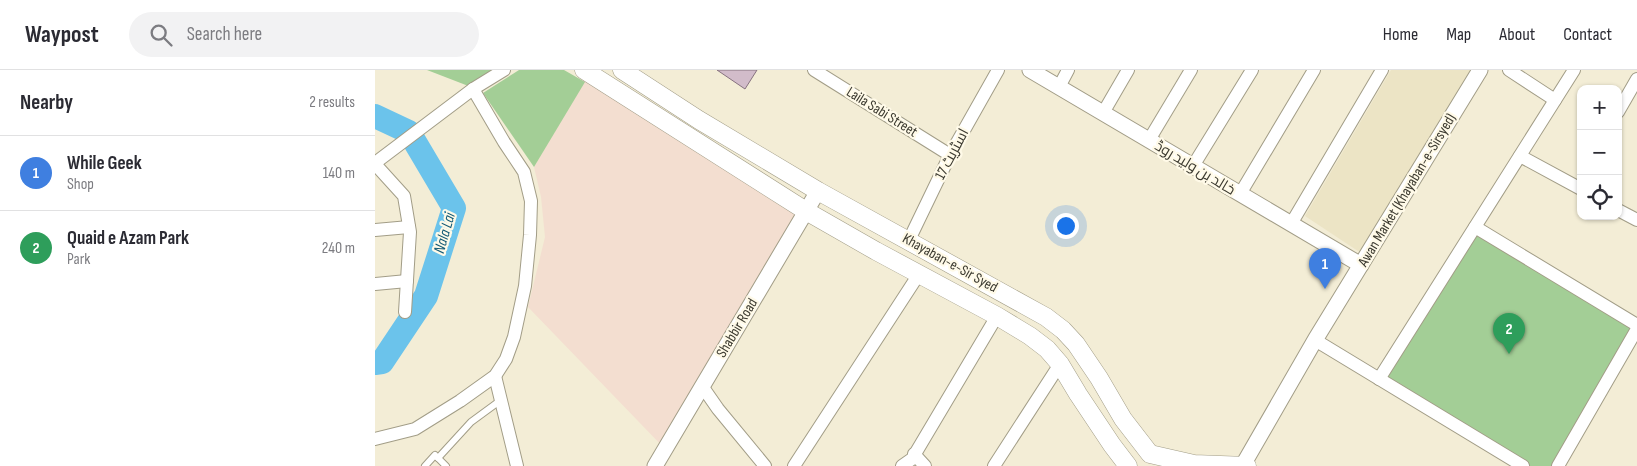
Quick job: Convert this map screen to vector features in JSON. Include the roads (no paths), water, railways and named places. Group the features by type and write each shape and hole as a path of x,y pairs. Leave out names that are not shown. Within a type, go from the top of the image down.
{"main road":[{"name":"Khayaban-e-Sir Syed","path":"584,70 806,211 1030,336 1047,349 1060,364 1078,394 1128,466"},
{"name":"Khayaban-e-Sir Syed","path":"621,70 699,120 818,190 1046,317 1063,330 1076,344 1123,419 1150,454 1194,464 1245,465"}],"street":[{"path":"405,312 409,227 404,196 378,161 470,91 504,70"},
{"path":"610,86 621,70"},
{"name":"Laila Sabi Street","path":"814,70 950,155"},
{"name":"اسٹریٹ 17","path":"909,240 950,155 998,70"},
{"name":"خالد بن ولید روڈ","path":"1030,70 1361,265"},
{"path":"1059,87 1068,70"},
{"path":"1103,113 1128,70"},
{"path":"1149,140 1191,70"},
{"path":"1193,166 1252,70"},
{"path":"1240,194 1314,70"},
{"path":"1291,224 1382,70"},
{"name":"Awan Market (Khayaban-e-Sirsyed)","path":"1245,465 1315,340 1480,70"},
{"path":"1509,70 1555,100"},
{"path":"1379,378 1574,70"},
{"path":"1622,105 1637,79"},
{"path":"375,440 415,429 460,401 495,376 507,359 515,337 525,286 531,201 524,172 470,91"},
{"path":"1520,156 1577,184"},
{"name":"Shabbir Road","path":"655,466 818,190"},
{"path":"1622,211 1635,216"},
{"path":"375,230 409,227"},
{"path":"1475,227 1637,327 1558,466"},
{"path":"794,466 919,274"},
{"path":"375,284 407,281"},
{"path":"902,466 912,459 997,316"},
{"path":"1315,340 1523,466"},
{"path":"995,466 1060,364"},
{"path":"495,376 519,465"},
{"path":"702,386 718,410 765,466"},
{"path":"914,454 925,466"}],"lane":[{"path":"438,458 471,422 501,400"},
{"path":"425,466 435,455 446,466"}],"waterway":[{"name":"Nala Lai","path":"375,116 409,132 454,208 426,296 382,362 375,363"}],"place":[{"name":"While Geek","path":"1325,289"},
{"name":"Quaid e Azam Park","path":"1509,354"}]}
